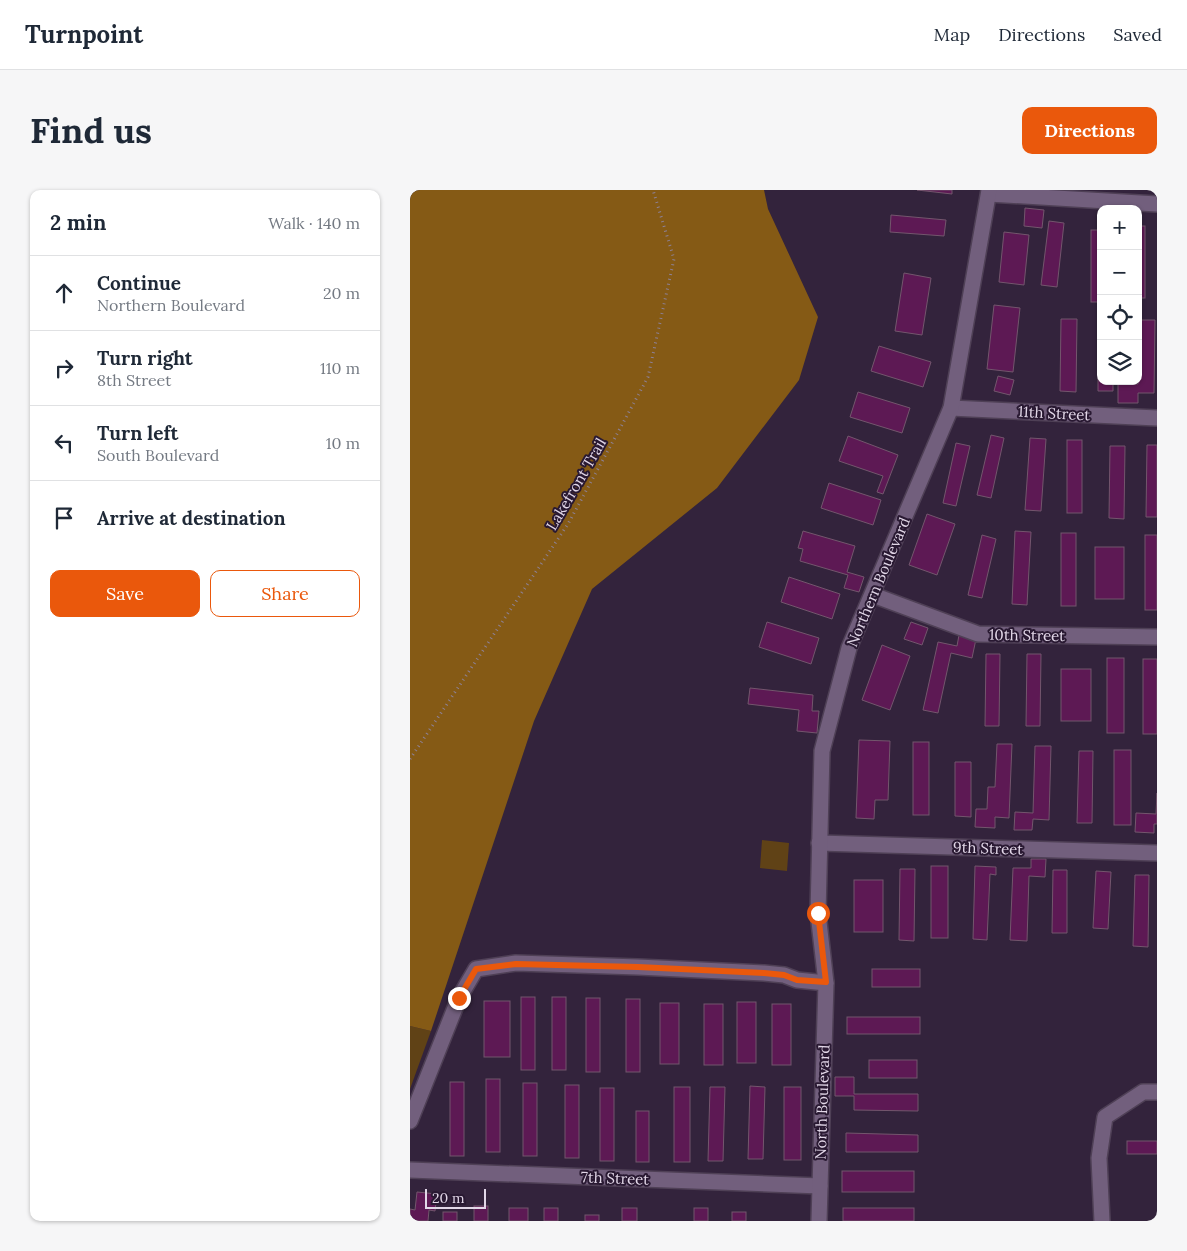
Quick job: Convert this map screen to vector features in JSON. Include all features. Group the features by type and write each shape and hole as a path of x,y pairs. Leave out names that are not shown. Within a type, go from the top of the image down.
{"street":[{"path":"989,192 1157,204"},
{"name":"Northern Boulevard","path":"826,982 818,913 822,751 849,648 951,408 989,192"},
{"name":"11th Street","path":"951,408 1157,418"},
{"name":"10th Street","path":"873,595 978,634 1157,637"},
{"name":"9th Street","path":"819,843 1157,853"},
{"path":"410,1122 459,998 476,969 516,964 638,967 764,973 784,975 797,980 826,982"},
{"name":"North Boulevard","path":"818,1221 826,982"},
{"path":"1102,1221 1099,1158 1105,1117 1143,1092 1157,1092"},
{"name":"7th Street","path":"410,1170 820,1186"}],"path":[{"name":"Lakefront Trail","path":"410,759 568,524 648,377 674,260 652,190"}],"shaded area":[{"path":"410,190 764,190 768,209 818,317 799,380 717,488 592,589 534,721 431,1031 410,1026"},
{"path":"762,840 789,843 787,871 760,868"},
{"path":"410,1026 431,1031 410,1089"}],"building":[{"path":"917,190 952,190 952,194"},
{"path":"1025,208 1044,210 1042,228 1024,226"},
{"path":"891,215 946,220 944,236 890,232"},
{"path":"1049,221 1064,223 1057,287 1041,285"},
{"path":"1142,226 1145,226 1145,298 1142,298"},
{"path":"1091,230 1097,230 1097,302 1091,302"},
{"path":"1004,232 1029,235 1024,285 999,282"},
{"path":"904,273 931,278 922,335 895,331"},
{"path":"994,305 1020,308 1013,372 987,369"},
{"path":"1061,319 1077,319 1076,392 1060,391"},
{"path":"1142,320 1155,320 1154,393 1138,393 1138,403 1118,403 1118,385 1142,385"},
{"path":"879,346 931,362 923,387 871,371"},
{"path":"998,376 1014,380 1010,395 994,391"},
{"path":"1098,385 1113,385 1113,391 1098,391"},
{"path":"858,392 910,408 902,433 850,417"},
{"path":"991,435 1004,438 991,498 977,495"},
{"path":"848,436 898,455 883,494 877,492 883,476 839,461"},
{"path":"1030,438 1046,439 1041,511 1025,510"},
{"path":"1067,440 1082,440 1082,513 1067,513"},
{"path":"956,443 970,446 956,506 943,503"},
{"path":"1147,445 1157,445 1157,517 1146,517"},
{"path":"1110,446 1125,446 1124,519 1109,518"},
{"path":"829,483 881,500 873,525 821,508"},
{"path":"927,514 955,524 937,575 909,565"},
{"path":"803,531 855,546 847,572 864,577 859,592 844,588 848,575 800,561 803,549 798,548"},
{"path":"1015,531 1031,532 1027,605 1012,604"},
{"path":"1061,533 1076,533 1076,606 1061,606"},
{"path":"982,535 996,539 982,598 968,595"},
{"path":"1145,535 1157,535 1157,610 1145,610"},
{"path":"1095,547 1124,547 1124,599 1095,599"},
{"path":"789,577 840,594 832,619 781,602"},
{"path":"767,622 819,638 811,664 759,647"},
{"path":"911,622 928,628 922,645 904,639"},
{"path":"959,635 976,639 972,658 951,653 938,713 923,710 938,642 957,646"},
{"path":"882,645 910,656 890,710 862,700"},
{"path":"986,654 1000,654 999,726 985,726"},
{"path":"1027,654 1041,654 1040,726 1026,726"},
{"path":"1107,658 1124,658 1124,733 1107,733"},
{"path":"1143,659 1157,659 1157,734 1143,734"},
{"path":"1061,669 1091,669 1091,721 1061,721"},
{"path":"750,688 813,695 812,711 819,711 817,733 797,731 799,710 748,704"},
{"path":"859,740 890,741 888,800 875,800 874,819 856,818"},
{"path":"913,742 929,742 929,815 913,815"},
{"path":"997,744 1012,744 1009,818 995,817 995,828 975,827 976,809 987,809 988,787 995,787"},
{"path":"1035,746 1051,746 1049,820 1033,819 1032,830 1014,830 1015,812 1033,813"},
{"path":"1114,750 1131,750 1131,825 1114,825"},
{"path":"1079,751 1093,751 1092,823 1077,823"},
{"path":"955,762 971,762 971,817 955,816"},
{"path":"1157,793 1157,824 1154,824 1154,833 1135,832 1136,813 1156,814"},
{"path":"1031,859 1046,859 1045,877 1029,876 1027,941 1010,940 1013,868 1031,868"},
{"path":"931,866 948,866 948,938 931,938"},
{"path":"975,866 996,867 996,875 990,874 987,940 973,939"},
{"path":"900,869 915,869 914,941 899,940"},
{"path":"1053,870 1067,870 1067,933 1052,933"},
{"path":"1096,871 1111,872 1108,929 1093,928"},
{"path":"1135,875 1149,875 1148,947 1133,946"},
{"path":"854,880 883,880 883,932 854,932"},
{"path":"872,969 920,969 920,987 872,987"},
{"path":"521,997 535,997 535,1070 521,1070"},
{"path":"552,997 566,997 566,1070 552,1070"},
{"path":"586,998 600,998 600,1072 586,1072"},
{"path":"626,999 640,999 640,1072 626,1072"},
{"path":"484,1001 510,1001 510,1057 484,1057"},
{"path":"737,1002 756,1002 756,1063 737,1063"},
{"path":"660,1003 679,1003 679,1064 660,1064"},
{"path":"704,1004 723,1004 723,1065 704,1065"},
{"path":"772,1004 791,1004 791,1065 772,1065"},
{"path":"847,1017 920,1017 920,1034 847,1034"},
{"path":"869,1060 917,1060 917,1078 869,1078"},
{"path":"835,1077 854,1077 854,1094 918,1094 918,1111 854,1110 854,1096 835,1096"},
{"path":"486,1079 500,1079 500,1152 486,1152"},
{"path":"450,1082 464,1082 464,1156 450,1156"},
{"path":"523,1083 537,1083 537,1156 523,1156"},
{"path":"565,1085 579,1085 579,1158 565,1158"},
{"path":"750,1086 765,1087 763,1159 748,1159"},
{"path":"674,1087 690,1087 690,1162 674,1162"},
{"path":"710,1087 725,1087 723,1161 708,1161"},
{"path":"784,1087 801,1087 801,1160 784,1160"},
{"path":"600,1088 614,1088 614,1161 600,1161"},
{"path":"636,1111 649,1111 649,1162 636,1162"},
{"path":"846,1133 918,1135 918,1152 846,1152"},
{"path":"1127,1141 1157,1141 1157,1154 1127,1154"},
{"path":"842,1171 914,1171 914,1192 842,1192"},
{"path":"417,1192 437,1194 435,1211 429,1210 428,1221 410,1221 410,1209 415,1210"},
{"path":"474,1206 488,1206 488,1221 474,1221"},
{"path":"509,1208 528,1208 528,1221 509,1221"},
{"path":"544,1208 558,1208 558,1221 544,1221"},
{"path":"622,1208 637,1208 637,1221 622,1221"},
{"path":"694,1208 708,1208 708,1221 694,1221"},
{"path":"843,1208 914,1208 914,1221 843,1221"},
{"path":"443,1212 457,1212 457,1221 443,1221"},
{"path":"732,1212 746,1212 746,1221 732,1221"},
{"path":"585,1215 599,1215 599,1221 585,1221"}],"route":[{"path":"459,998 476,969 516,964 764,973 784,975 797,980 826,982 818,913"}]}
